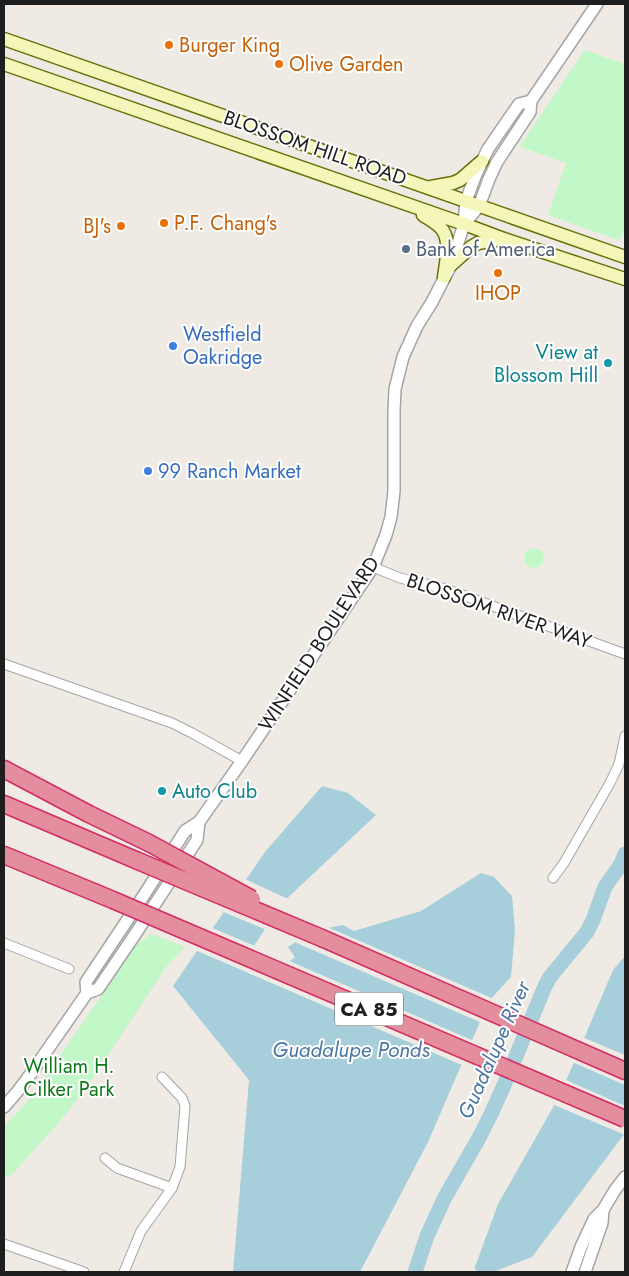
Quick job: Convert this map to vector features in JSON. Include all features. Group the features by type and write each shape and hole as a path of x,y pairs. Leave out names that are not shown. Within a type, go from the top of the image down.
{"highway":[{"path":"4,769 149,843 324,939"},
{"name":"CA 85","path":"4,804 324,939 625,1070"},
{"name":"CA 85","path":"4,855 625,1119"}],"main road":[{"name":"BLOSSOM HILL ROAD","path":"4,39 625,257"},
{"name":"BLOSSOM HILL ROAD","path":"4,64 504,239 625,279"},
{"path":"428,187 460,180 482,161"},
{"path":"409,205 445,232 447,242 444,278"},
{"path":"451,265 478,243 504,239"}],"street":[{"name":"WINFIELD BOULEVARD","path":"464,224 479,206 498,162 530,112 531,101 597,4"},
{"name":"WINFIELD BOULEVARD","path":"4,1107 22,1086 87,993 98,989 197,840 199,822 242,762 374,567 391,517 394,491 395,389 403,357 417,326 451,265 464,224 466,201 488,149 519,104 531,101"},
{"name":"BLOSSOM RIVER WAY","path":"374,567 400,578 446,589 625,654"},
{"path":"4,664 177,725 242,762"},
{"path":"553,878 564,863 610,783 618,764 625,736"},
{"path":"4,943 69,969"},
{"path":"124,1272 141,1231 172,1188 180,1167 185,1106 182,1098 162,1076"},
{"path":"104,1158 117,1168 172,1188"},
{"path":"572,1272 594,1219 603,1210 625,1177"},
{"path":"585,1272 602,1222 603,1210"},
{"path":"4,1244 84,1272"}],"green space":[{"path":"585,50 625,64 625,230 619,240 548,215 566,163 520,147"},
{"path":"530,548 538,548 544,554 544,562 538,568 530,568 524,562 524,554"},
{"name":"William H. Cilker Park","path":"151,934 185,947 166,967 85,1090 55,1127 13,1173 4,1179 4,1126 23,1107 136,945"}],"water":[{"name":"Guadalupe Ponds","path":"322,786 348,793 376,815 281,904 247,957 249,974 260,975 285,965 295,957 288,947 312,931 343,925 354,931 421,911 481,873 494,877 512,896 515,930 511,977 489,1001 428,1142 360,1272 233,1272 249,1080 173,986 265,852"},
{"path":"625,956 625,1133 532,1257 493,1272 479,1272 475,1267 498,1204 560,1095 613,970"}],"pier":[{"path":"243,878 290,900 283,906 267,930 221,911"},
{"path":"325,926 494,999 482,1023 292,941 311,929"},
{"path":"210,927 257,947 250,958 251,971 260,973 287,960 474,1041 464,1066 195,950"},
{"path":"582,1037 625,1055 625,1085 572,1062"},
{"path":"564,1079 625,1106 625,1135 552,1104"}],"waterway":[{"name":"Guadalupe River","path":"415,1272 427,1236 444,1199 492,1112 545,986 550,977 587,932 605,887 621,864 625,854"}],"place":[{"name":"Burger King","path":"169,45"},
{"name":"Olive Garden","path":"279,64"},
{"name":"P.F. Chang's","path":"164,223"},
{"name":"BJ's","path":"121,226"},
{"name":"Bank of America","path":"406,249"},
{"name":"IHOP","path":"498,273"},
{"name":"Westfield Oakridge","path":"173,346"},
{"name":"View at Blossom Hill","path":"608,363"},
{"name":"99 Ranch Market","path":"148,471"},
{"name":"Auto Club","path":"162,791"}]}
